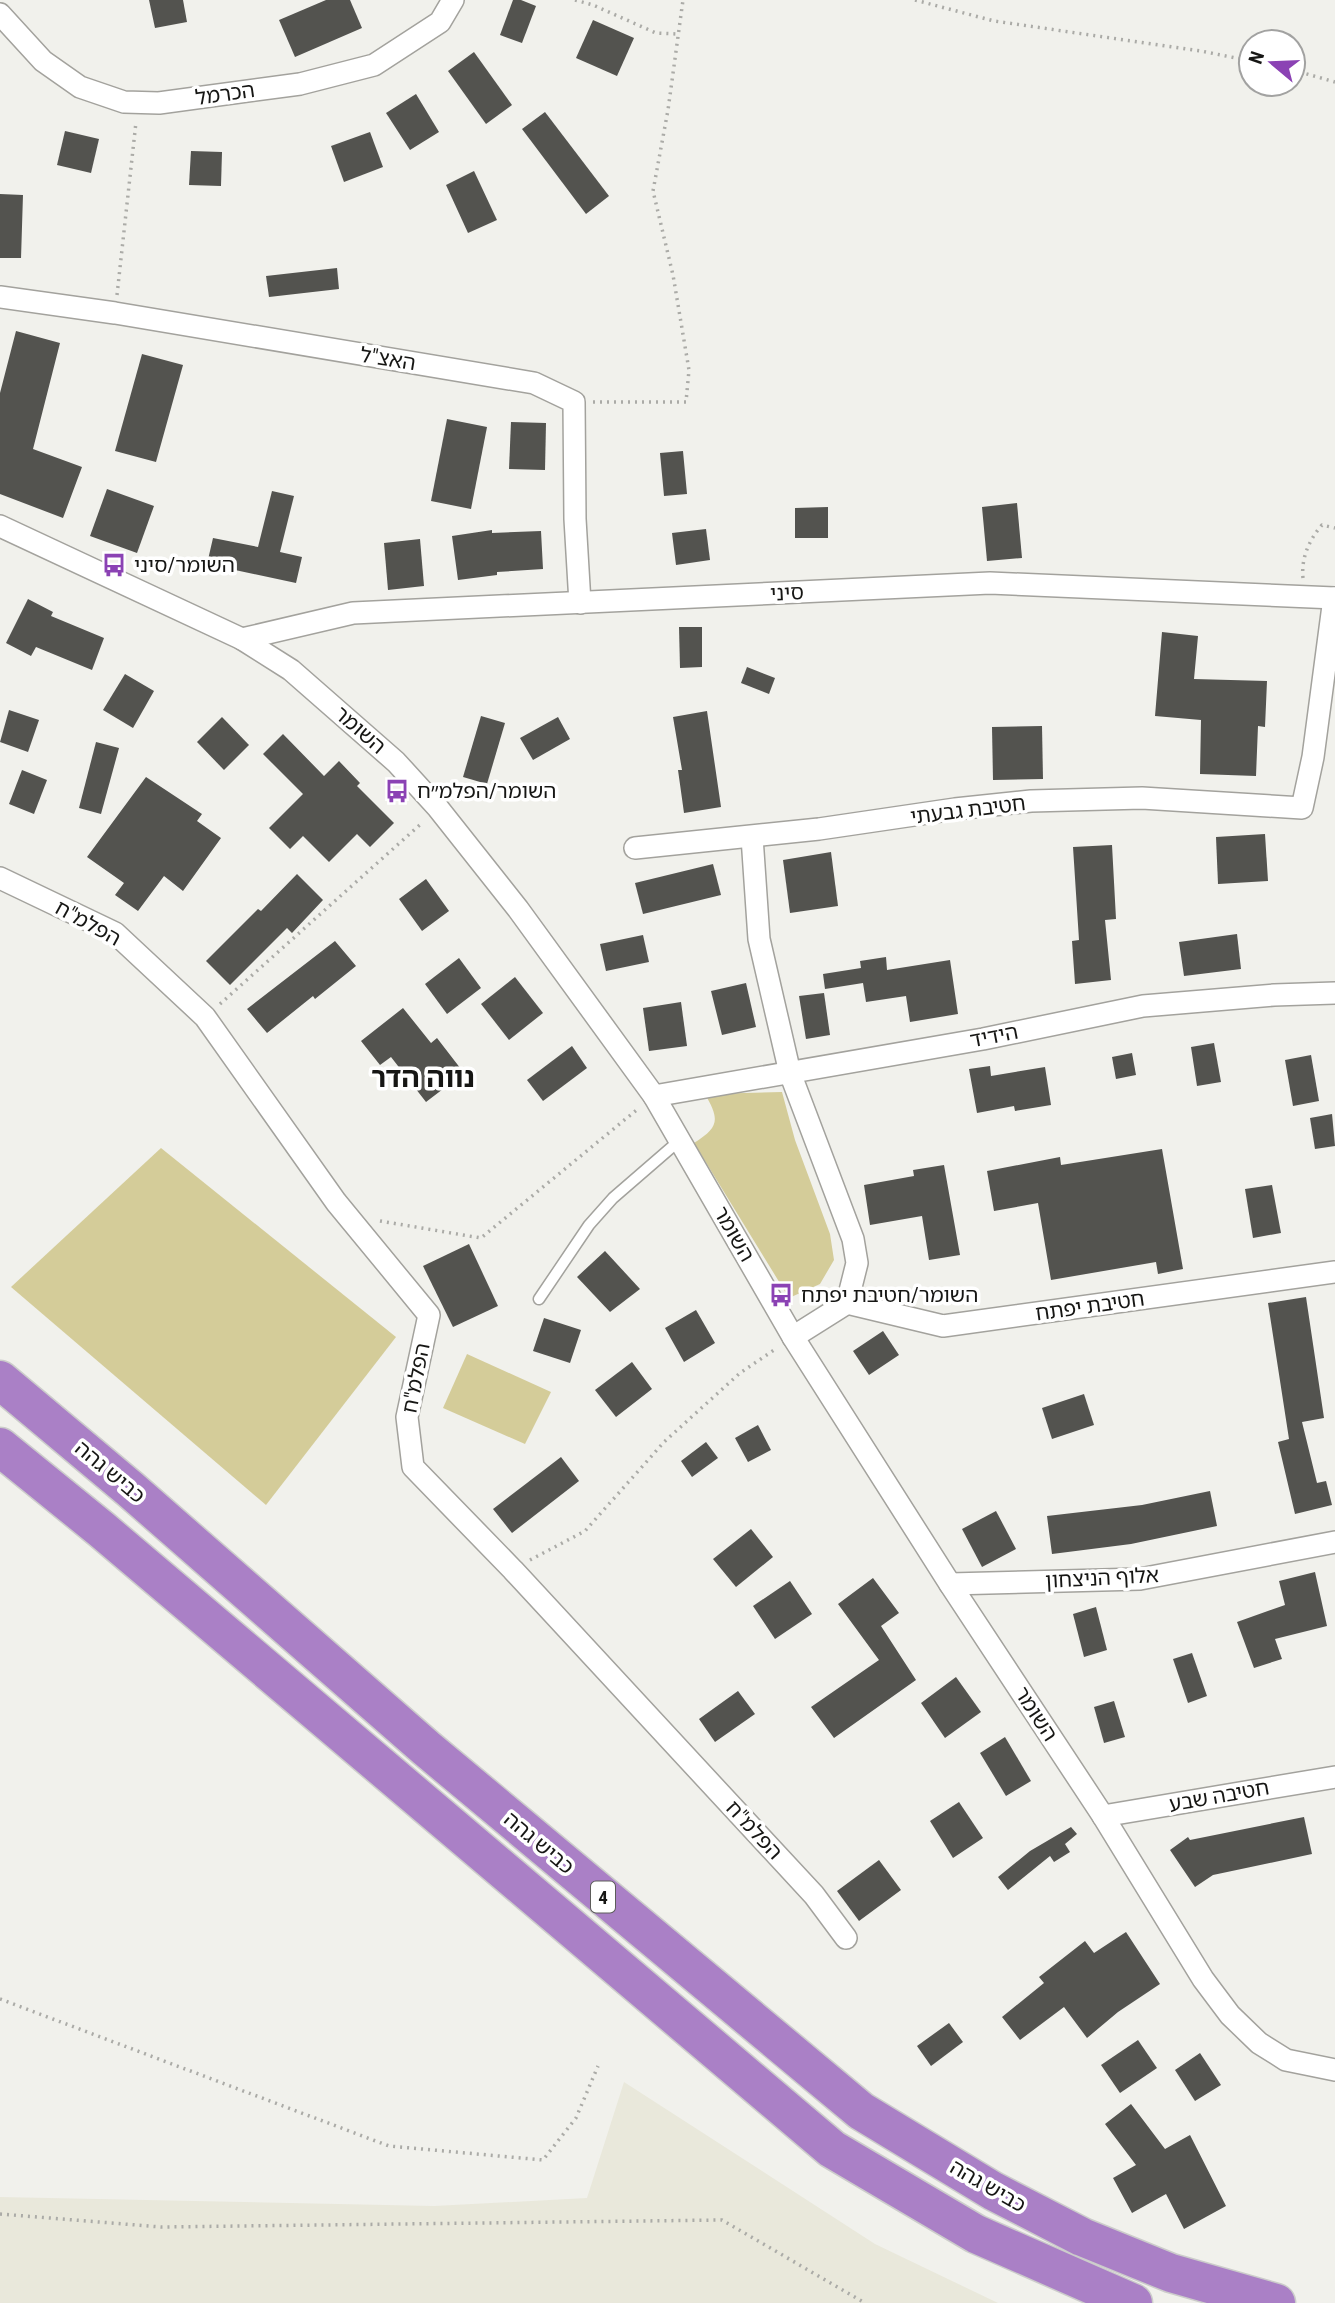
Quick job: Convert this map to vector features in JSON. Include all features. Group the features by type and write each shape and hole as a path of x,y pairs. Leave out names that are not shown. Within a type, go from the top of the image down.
{"highway":[{"name":"כביש גהה","path":"0,1380 130,1489 436,1757 861,2111 993,2192 1082,2237 1171,2273 1276,2303"},
{"name":"כביש גהה","path":"0,1447 101,1528 832,2149 976,2234 1133,2303"}],"street":[{"name":"הכרמל","path":"0,14 43,61 80,87 124,103 159,103 300,83 374,65 440,22 453,0"},
{"name":"האצ\"ל","path":"0,298 115,313 534,383 574,402"},
{"path":"574,402 575,519 580,603"},
{"name":"השומר","path":"0,526 242,639 291,670 396,762 438,808 518,909 654,1096 793,1337 950,1584 1103,1816 1203,1979 1230,2015 1259,2043 1286,2060 1334,2070"},
{"name":"סיני","path":"242,639 353,613 990,583 1334,598"},
{"name":"חטיבת גבעתי","path":"635,848 752,837 1031,801 1142,798 1302,808 1313,757 1334,598"},
{"path":"752,837 759,939 790,1073 853,1239 857,1263 847,1303 793,1337"},
{"name":"הפלמ\"ח","path":"0,878 116,933 205,1017 336,1202 429,1315 407,1417 413,1467 513,1570 814,1895 846,1938"},
{"name":"הידיד","path":"654,1096 983,1039 1143,1006 1274,995 1335,993"},
{"name":"חטיבת יפתח","path":"847,1303 943,1326 1335,1272"},
{"name":"אלוף הניצחון","path":"950,1584 1140,1579 1335,1542"},
{"name":"חטיבה שבע","path":"1103,1816 1335,1777"}],"lane":[{"path":"539,1299 589,1225 613,1198 680,1140"}],"path":[{"path":"575,0 593,5 656,33 678,34"},
{"path":"574,402 686,402 689,370 673,275 653,191 668,110 683,0"},
{"path":"915,0 994,21 1237,58"},
{"path":"1307,74 1335,82"},
{"path":"115,313 138,102"},
{"path":"1307,597 1302,564 1307,548 1322,525 1335,528"},
{"path":"205,1017 438,808"},
{"path":"374,1218 386,1224 481,1238 654,1096"},
{"path":"513,1570 586,1531 664,1442 740,1373 793,1337"},
{"path":"0,1999 389,2146 543,2160 576,2118 598,2066"},
{"path":"0,2214 161,2227 722,2220 865,2303"},
{"path":"853,2303 854,2297"}],"shaded area":[{"path":"782,1092 795,1140 830,1234 834,1260 820,1284 789,1298 694,1143 708,1132 714,1122 713,1110 705,1094"},
{"path":"161,1148 396,1337 266,1505 11,1287"},
{"path":"467,1354 551,1392 525,1444 443,1408"},
{"path":"624,2082 875,2244 998,2303 0,2303 0,2197 434,2206 587,2198"}],"building":[{"path":"149,0 183,0 187,22 155,28"},
{"path":"326,0 350,0 362,28 295,57 279,20"},
{"path":"513,0 536,6 522,43 500,35"},
{"path":"593,20 634,38 617,76 576,58"},
{"path":"474,52 512,105 486,124 448,71"},
{"path":"416,94 439,132 410,150 386,113"},
{"path":"545,112 609,196 586,214 522,129"},
{"path":"65,131 99,139 91,173 57,165"},
{"path":"370,132 383,167 344,182 331,146"},
{"path":"191,151 222,152 221,186 189,185"},
{"path":"474,171 497,220 468,233 446,185"},
{"path":"0,194 23,195 21,258 0,258"},
{"path":"337,268 339,289 269,297 266,276"},
{"path":"16,331 60,343 33,449 82,467 63,518 0,494 0,393"},
{"path":"142,354 183,365 156,462 115,451"},
{"path":"447,419 487,427 471,509 431,501"},
{"path":"511,422 546,423 545,470 509,469"},
{"path":"683,451 687,494 664,496 660,453"},
{"path":"107,489 154,506 137,553 90,536"},
{"path":"272,491 294,496 280,552 302,557 296,583 207,564 213,538 258,547"},
{"path":"1017,503 1022,558 987,561 982,507"},
{"path":"828,507 828,538 795,538 795,508"},
{"path":"706,529 710,560 676,565 672,533"},
{"path":"492,530 492,533 541,531 543,569 497,572 497,575 458,580 452,536"},
{"path":"420,539 424,586 388,590 384,543"},
{"path":"28,599 53,612 51,616 104,638 92,670 36,647 31,656 6,643"},
{"path":"679,627 702,627 702,667 680,668"},
{"path":"1162,632 1198,636 1194,679 1267,681 1265,727 1258,726 1256,776 1200,774 1201,720 1155,716"},
{"path":"747,667 775,678 769,694 741,683"},
{"path":"125,674 154,691 133,728 103,710"},
{"path":"9,710 39,720 28,752 0,742"},
{"path":"707,711 721,807 684,813 678,770 682,770 673,717"},
{"path":"481,716 505,723 487,784 463,777"},
{"path":"222,717 249,745 224,770 197,742"},
{"path":"558,717 570,739 533,760 520,738"},
{"path":"1042,726 1043,779 993,780 992,727"},
{"path":"283,734 324,776 339,761 360,783 357,786 394,823 370,847 357,834 329,862 303,836 290,849 269,828 303,794 263,754"},
{"path":"96,742 119,748 101,814 79,808"},
{"path":"22,770 47,780 34,814 9,804"},
{"path":"146,777 202,814 197,821 221,838 183,891 164,876 138,911 115,895 124,883 87,857"},
{"path":"1265,834 1268,881 1218,884 1216,837"},
{"path":"1112,845 1116,919 1105,920 1111,980 1075,984 1072,941 1079,940 1073,847"},
{"path":"831,852 838,906 790,913 783,860"},
{"path":"713,864 721,895 643,914 635,883"},
{"path":"297,874 323,900 292,933 287,928 230,985 206,961"},
{"path":"426,879 449,911 422,931 399,899"},
{"path":"1237,934 1241,969 1184,976 1179,942"},
{"path":"643,935 649,962 606,971 600,944"},
{"path":"335,941 356,966 267,1033 247,1009"},
{"path":"886,957 887,970 950,960 958,1014 910,1022 906,996 866,1002 863,983 825,989 823,974 861,968 860,961"},
{"path":"459,958 481,988 447,1014 425,984"},
{"path":"515,977 543,1013 509,1040 481,1004"},
{"path":"746,983 756,1027 722,1035 711,991"},
{"path":"824,993 830,1035 806,1039 799,996"},
{"path":"681,1002 687,1046 649,1051 643,1008"},
{"path":"403,1008 431,1043 437,1038 464,1073 426,1102 391,1057 380,1065 361,1041"},
{"path":"1214,1043 1221,1082 1197,1086 1191,1047"},
{"path":"572,1046 587,1068 543,1101 527,1080"},
{"path":"1132,1053 1136,1075 1116,1079 1112,1057"},
{"path":"1311,1055 1319,1101 1293,1106 1285,1060"},
{"path":"990,1066 991,1076 1045,1067 1051,1105 1015,1111 1014,1106 977,1113 969,1069"},
{"path":"1332,1114 1335,1146 1315,1149 1310,1118"},
{"path":"1162,1149 1183,1269 1158,1274 1156,1262 1051,1280 1038,1203 994,1211 987,1171 1060,1157 1061,1165"},
{"path":"944,1165 960,1255 929,1260 922,1216 870,1225 864,1185 914,1176 913,1170"},
{"path":"1272,1185 1281,1233 1253,1238 1245,1189"},
{"path":"469,1244 498,1306 453,1327 423,1266"},
{"path":"605,1251 640,1289 610,1312 577,1277"},
{"path":"1306,1297 1324,1418 1302,1422 1317,1483 1326,1481 1332,1505 1295,1514 1278,1442 1289,1439 1268,1303"},
{"path":"696,1310 715,1343 684,1362 665,1328"},
{"path":"544,1318 581,1330 570,1363 533,1351"},
{"path":"883,1331 899,1355 869,1375 853,1351"},
{"path":"632,1362 652,1389 616,1417 595,1390"},
{"path":"1084,1394 1094,1425 1052,1439 1042,1408"},
{"path":"758,1425 771,1450 748,1462 735,1438"},
{"path":"706,1442 718,1458 692,1477 681,1461"},
{"path":"561,1457 579,1481 512,1533 493,1509"},
{"path":"1210,1491 1217,1526 1131,1544 1052,1554 1047,1516 1142,1505"},
{"path":"996,1511 1016,1549 982,1567 962,1529"},
{"path":"751,1529 773,1557 736,1587 713,1559"},
{"path":"1315,1572 1327,1626 1275,1639 1282,1659 1254,1668 1237,1622 1285,1605 1279,1581"},
{"path":"873,1578 899,1613 881,1626 916,1680 834,1738 811,1707 879,1660 838,1604"},
{"path":"790,1581 812,1614 775,1639 753,1606"},
{"path":"1096,1607 1107,1650 1084,1657 1073,1614"},
{"path":"1192,1653 1207,1696 1188,1703 1173,1659"},
{"path":"956,1677 981,1712 945,1738 921,1703"},
{"path":"738,1691 755,1714 715,1742 699,1719"},
{"path":"1114,1701 1125,1737 1104,1743 1094,1707"},
{"path":"1005,1737 1031,1781 1006,1796 980,1753"},
{"path":"959,1802 983,1838 953,1858 930,1821"},
{"path":"1304,1817 1312,1854 1213,1875 1195,1887 1170,1850 1188,1837 1190,1840"},
{"path":"1071,1827 1077,1834 1065,1844 1070,1852 1054,1862 1050,1856 1008,1890 998,1877 1030,1851"},
{"path":"879,1860 901,1890 859,1921 837,1891"},
{"path":"1126,1932 1160,1984 1118,2012 1087,2038 1064,2007 1020,2040 1002,2017 1044,1983 1039,1977 1085,1941 1094,1953"},
{"path":"949,2023 963,2042 931,2066 917,2046"},
{"path":"1138,2040 1157,2068 1120,2093 1101,2065"},
{"path":"1200,2053 1221,2085 1195,2101 1175,2070"},
{"path":"1131,2104 1165,2149 1190,2135 1226,2206 1184,2229 1166,2194 1132,2213 1113,2178 1136,2165 1105,2124"}],"place":[{"name":"השומר/סיני","path":"114,565"},
{"name":"השומר/הפלמ״ח","path":"397,791"},
{"name":"השומר/חטיבת יפתח","path":"781,1295"}],"district":[{"name":"נווה הדר","path":"423,1077"}]}
